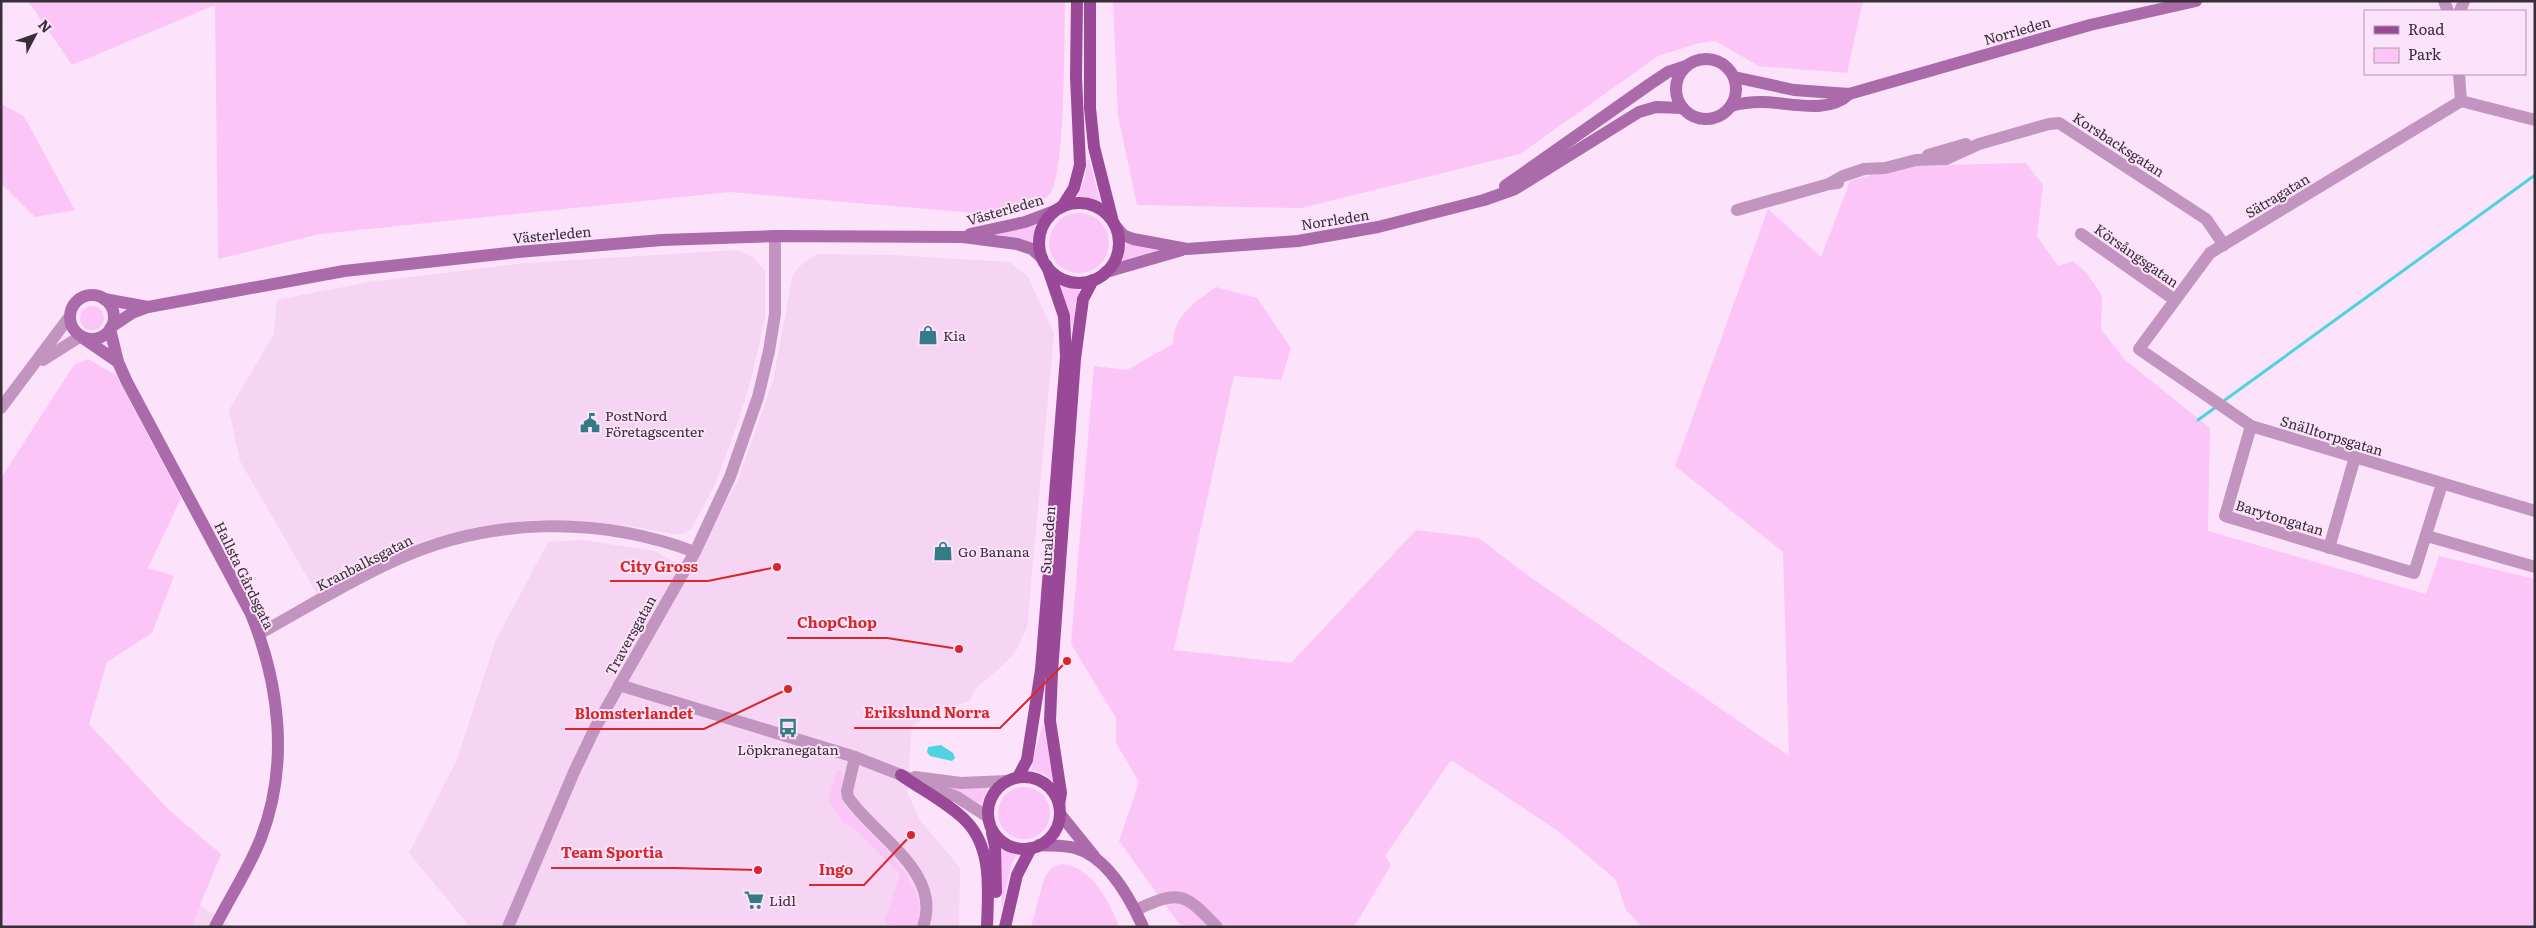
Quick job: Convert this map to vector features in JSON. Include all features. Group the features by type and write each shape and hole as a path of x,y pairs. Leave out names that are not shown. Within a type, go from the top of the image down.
{"main road":[{"path":"1077,1 1076,77 1080,165 1074,188 1058,209 1046,220 1040,233 1039,246 1045,262 1057,276 1072,282 1093,280 1106,272 1115,261 1118,250 1115,224 1094,147 1090,108 1090,1"},
{"path":"1058,209 1076,203 1090,204 1102,210 1115,224"},
{"name":"Suraleden","path":"1013,779 1027,760 1041,670 1066,357 1064,316 1045,262"},
{"name":"Suraleden","path":"1059,810 1060,793 1050,721 1052,672 1075,359 1083,300 1093,280"},
{"path":"901,775 966,821 975,832 982,849 987,875 987,927"},
{"path":"992,927 996,870 995,846 989,821 989,802 994,793 1013,779 1031,777 1046,784 1053,791 1059,810 1053,834 1035,847 1017,875 1005,927"},
{"path":"989,821 996,835 1005,844 1016,848 1035,847"}],"street":[{"name":"Norrleden","path":"1734,77 1794,90 1849,94 2082,28 2196,1"},
{"path":"1699,59 1713,59 1725,65 1734,77 1736,92 1731,106 1722,114 1705,119 1693,116 1682,108 1676,94 1676,86 1677,78 1686,66 1699,59"},
{"name":"Norrleden","path":"1484,200 1650,84 1686,66"},
{"path":"2459,75 2461,101 2535,120"},
{"name":"Norrleden","path":"1731,106 1763,102 1829,104 1842,101 1849,94"},
{"name":"Sätragatan","path":"2139,349 2210,253 2461,101"},
{"name":"Norrleden","path":"1106,272 1187,249 1298,240 1378,228 1484,200 1515,189 1639,112 1656,107 1682,108"},
{"name":"Korsbacksgatan","path":"1737,210 1829,184 1850,173 1864,169 1885,168 1965,144 1979,144 2049,124 2059,124 2206,219 2224,245"},
{"name":"Västerleden","path":"964,237 1026,222 1058,209"},
{"name":"Norrleden","path":"1115,224 1123,235 1133,239 1187,249"},
{"name":"Körsångsgatan","path":"2081,234 2175,300"},
{"name":"Västerleden","path":"111,328 132,313 148,307 300,277 580,246 776,236 964,237 1018,244 1032,249 1045,262"},
{"name":"Traversgatan","path":"508,927 574,772 619,685 695,552 730,478 758,397 769,351 775,314 776,236"},
{"path":"1,408 29,370 70,316 75,304 81,298 91,296 104,300 113,313 111,328 99,338 82,337 54,351 29,370"},
{"name":"Västerleden","path":"104,300 148,307"},
{"path":"70,316 73,329 82,337"},
{"name":"Hallsta Gårdsgata","path":"111,328 118,362 243,598 259,634 269,667 276,708 278,751 275,785 269,814 258,846 215,927"},
{"name":"Hallsta Gårdsgata","path":"82,337 118,362"},
{"name":"Snälltorpsgatan","path":"2139,349 2251,426 2535,511"},
{"name":"Barytongatan","path":"2251,426 2225,516 2414,573 2427,536"},
{"path":"2329,548 2355,457"},
{"path":"2442,484 2427,536 2535,567"},
{"name":"Kranbalksgatan","path":"259,634 396,560 443,542 486,532 533,527 588,528 651,538 695,552"},
{"path":"619,685 856,757 957,797 989,821"},
{"path":"856,757 847,791 848,797 860,813 915,873 926,899 927,917 923,927"},
{"path":"901,775 961,783 1013,779"},
{"path":"1059,810 1100,864"},
{"path":"1035,847 1074,848 1087,854 1112,875 1136,910 1143,927"},
{"path":"1136,910 1166,897 1184,898 1196,904 1217,927"}],"shaded area":[{"path":"737,250 753,257 765,271 765,318 752,376 738,422 715,485 691,529 682,534 673,534 622,525 532,520 479,527 430,539 386,557 317,594 240,461 229,410 274,334 277,300 369,282 527,263"},
{"path":"818,254 893,255 1009,262 1028,277 1054,333 1027,628 1015,653 976,688 970,701 932,713 912,726 907,792 920,820 960,868 959,927 470,927 409,853 456,762 496,640 548,542 583,540 654,551 690,570 738,480 773,381 793,274 804,262"},
{"path":"198,904 233,927 191,927"}],"green space":[{"path":"28,1 1065,1 1063,104 1059,162 1055,183 1049,195 1036,203 1020,208 987,214 730,192 320,234 218,259 215,5 72,65"},
{"path":"1113,1 1863,1 1847,73 1759,66 1715,41 1699,43 1658,56 1520,154 1301,208 1137,205 1118,116"},
{"path":"1,104 24,116 75,210 35,217 1,183"},
{"path":"1087,160 1089,160 1100,201 1078,196 1085,178"},
{"path":"2026,163 2043,185 2037,236 2058,266 2073,261 2087,273 2102,296 2101,329 2124,359 2210,428 2208,531 2426,594 2439,556 2535,579 2535,927 1642,927 1626,910 1616,880 1558,831 1451,760 1385,856 1391,865 1354,927 1195,927 1179,924 1119,841 1139,782 1116,743 1116,718 1071,644 1094,366 1127,370 1173,344 1174,334 1181,318 1193,304 1216,287 1257,298 1291,348 1281,380 1234,376 1174,650 1291,663 1416,530 1479,538 1523,572 1789,756 1783,552 1675,466 1768,209 1821,257 1850,181 1904,166"},
{"path":"1073,213 1085,213 1096,218 1104,226 1109,237 1107,255 1096,268 1085,273 1073,273 1062,268 1054,260 1049,249 1049,237 1054,226 1062,218"},
{"path":"1036,224 1032,243 996,237 995,235"},
{"path":"1126,242 1163,251 1122,262"},
{"path":"1061,286 1080,290 1075,304 1074,333"},
{"path":"92,306 97,307 103,313 103,323 97,329 92,330 87,329 81,323 80,318 81,313 87,307"},
{"path":"88,359 116,375 181,498 148,568 174,576 152,633 107,662 89,724 169,810 221,854 191,927 1,927 1,478 74,365"},
{"path":"1042,726 1044,727 1054,782 1044,774 1031,770"},
{"path":"837,770 841,770 845,806 883,846 908,878 916,894 920,911 917,927 887,925 885,920 900,874 853,827 844,824 828,800"},
{"path":"1019,787 1029,787 1043,794 1050,808 1050,818 1043,832 1029,839 1019,839 1009,835 1002,828 998,818 998,808 1002,798 1009,791"},
{"path":"949,788 988,788 981,804"},
{"path":"1000,848 1016,855 1011,866 1002,909"},
{"path":"1062,864 1082,871 1091,878 1104,896 1119,927 1031,927 1044,879 1051,868"}],"water":[{"path":"941,745 953,753 955,758 952,761 930,756 927,752 928,747"}],"waterway":[{"path":"2225,400 2535,175"},
{"path":"2198,420 2216,407"}],"place":[{"name":"Kia","path":"928,335"},
{"name":"PostNord Företagscenter","path":"590,423"},
{"name":"Go Banana","path":"943,551"},
{"name":"City Gross","path":"777,567"},
{"name":"ChopChop","path":"959,649"},
{"name":"Erikslund Norra","path":"1067,661"},
{"name":"Blomsterlandet","path":"788,689"},
{"name":"Löpkranegatan","path":"788,728"},
{"name":"Ingo","path":"911,835"},
{"name":"Team Sportia","path":"758,870"},
{"name":"Lidl","path":"754,900"}]}
